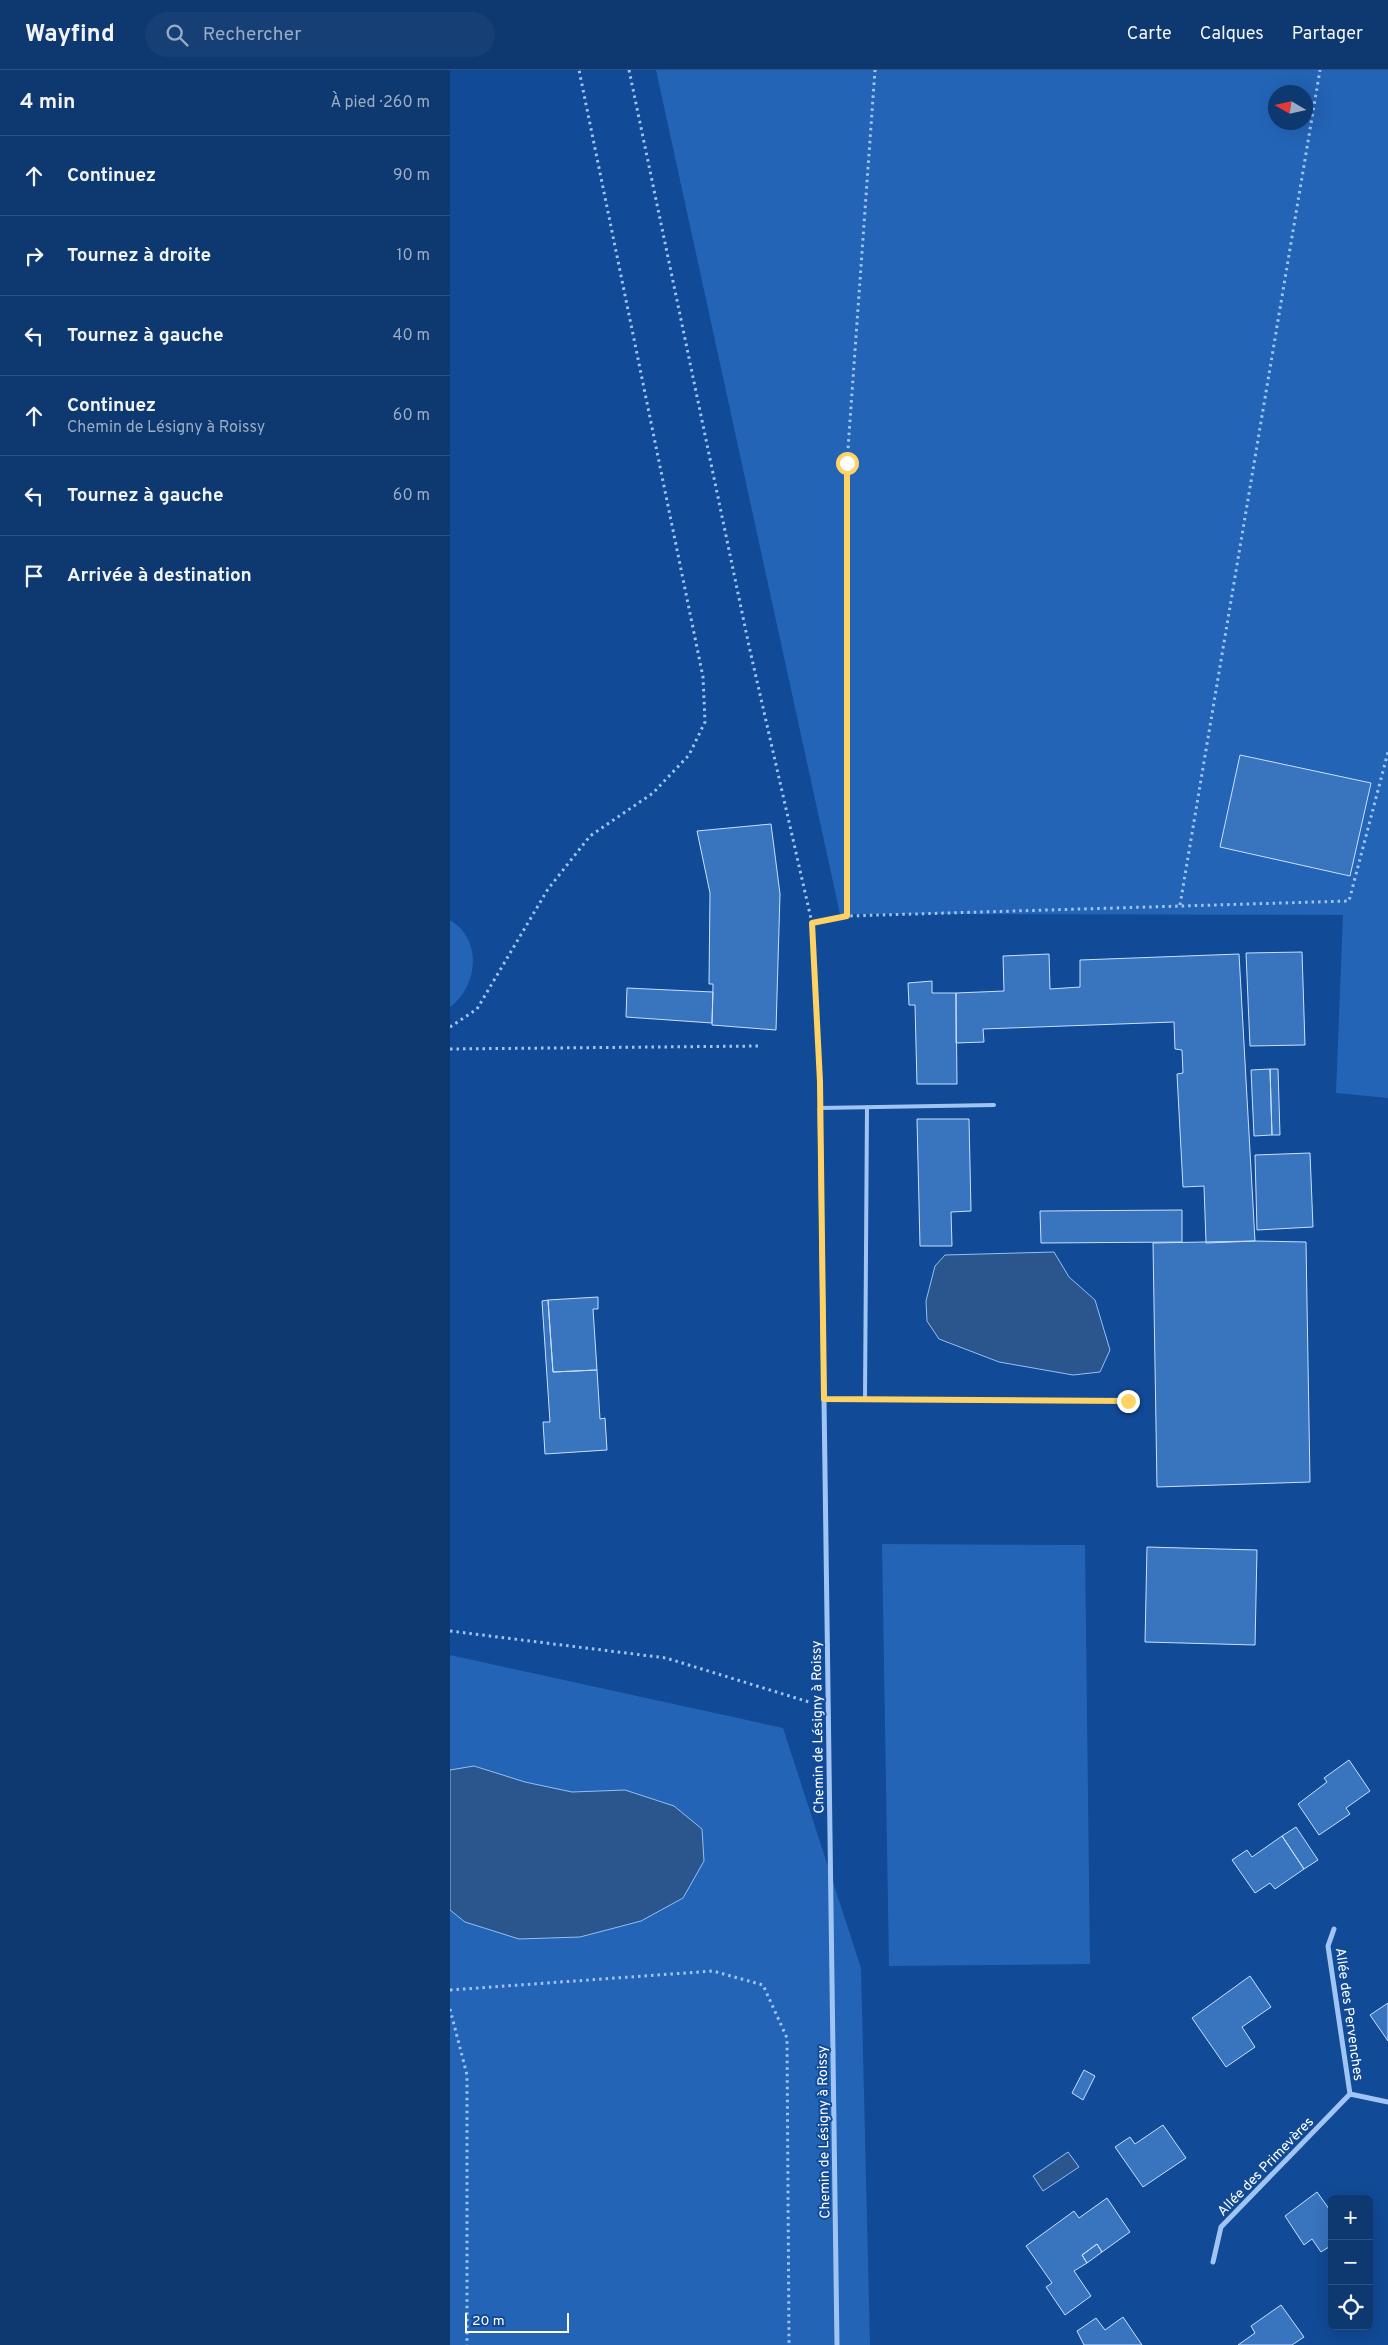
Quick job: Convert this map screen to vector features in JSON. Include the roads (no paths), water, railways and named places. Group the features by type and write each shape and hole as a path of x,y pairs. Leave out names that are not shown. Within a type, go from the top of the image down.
{"street":[{"name":"Chemin de Lésigny à Roissy","path":"820,1108 837,2345"},
{"name":"Allée des Pervenches","path":"1334,1929 1328,1946 1350,2094 1388,2102"},
{"name":"Allée des Primevères","path":"1212,2262 1221,2227 1350,2094"}],"lane":[{"path":"820,1108 994,1105"},
{"path":"865,1399 868,1107"},
{"path":"824,1399 1128,1401"}]}
